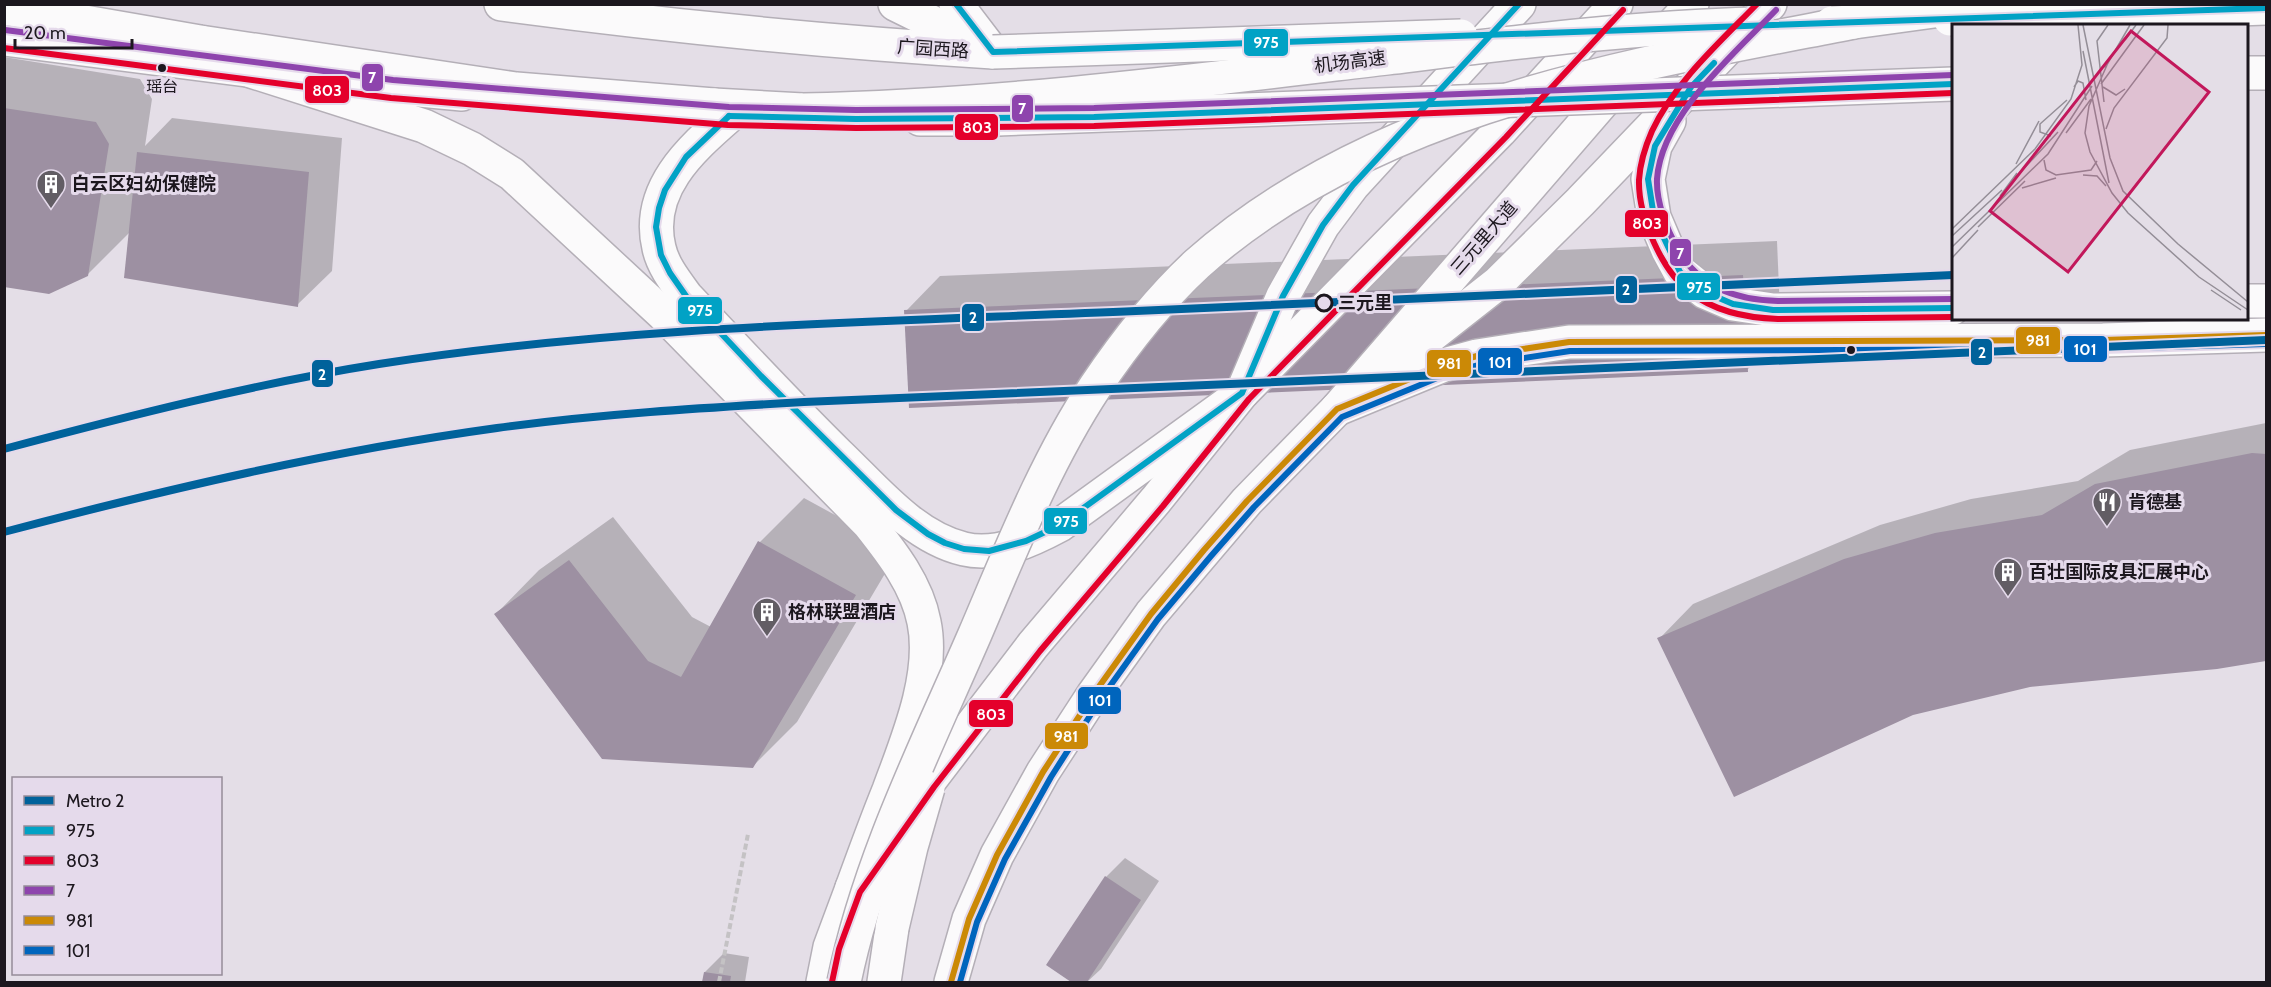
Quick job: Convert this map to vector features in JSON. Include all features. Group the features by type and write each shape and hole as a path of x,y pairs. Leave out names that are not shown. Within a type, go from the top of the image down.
{"main road":[{"name":"广园西路","path":"501,4 706,30 842,43 993,52 2266,8"},
{"path":"895,4 993,52"},
{"path":"956,4 993,52"},
{"path":"721,111 677,167 663,192 656,223 659,249 669,272 686,296 812,428 908,520 942,542 967,550 988,551 1028,542 1059,525 1242,393 1283,296 1323,225 1353,185 1519,4"},
{"path":"852,888 927,782 1033,645 1156,500 1242,393 1500,130 1616,4"},
{"name":"三元里大道","path":"951,982 969,919 997,855 1043,772 1093,695 1151,614 1247,501 1337,409 1588,117 1692,4"},
{"path":"1337,409 1498,283 1580,202 1770,4"},
{"name":"机场高速","path":"721,111 893,108 1037,98 1632,31 1749,24 1854,22 1985,4"},
{"path":"4,8 200,42 516,88 721,111"},
{"path":"844,982 867,892 886,840 1047,474 1096,385 1157,307 1195,267 1236,232 1308,183 1349,162 1426,129 1488,107 1628,68 1854,22"},
{"path":"4,31 200,42"},
{"path":"4,39 392,89 721,111 997,119 1952,84"},
{"path":"251,71 424,126 472,149 512,174 663,314 869,524 892,552 910,583 925,622 926,669 911,730 830,947 823,982"},
{"path":"2247,73 2266,73"},
{"path":"1691,87 1654,146 1648,179 1654,217 1680,272 1705,292 1733,304 1773,310 1952,308"},
{"path":"2247,301 2266,301"},
{"path":"1337,409 1444,365 1477,356 1569,342 2103,340 2266,335"},
{"path":"884,982 892,928 911,847 972,649 999,579"}],"path":[{"path":"719,982 748,834"}],"building":[{"name":"白云区妇幼保健院","path":"4,108 96,122 109,144 88,276 49,294 4,287"},
{"path":"137,152 309,172 298,307 124,278"},
{"name":"三元里","path":"1743,275 1748,372 909,408 904,310"},
{"name":"百壮国际皮具汇展中心","path":"2252,453 2266,454 2266,661 2217,669 2030,687 1913,715 1734,797 1657,638 1844,559 1935,533 2042,515 2095,484"},
{"name":"格林联盟酒店","path":"758,541 856,595 753,768 602,759 494,614 569,560 648,661 681,677"},
{"path":"1105,876 1141,900 1087,982 1071,982 1046,965"},
{"path":"704,972 731,976 730,982 702,982"}],"metro line":[{"name":"2","path":"4,449 144,413 285,381 379,364 568,341 851,322 1952,275"},
{"name":"2","path":"4,532 188,486 372,448 497,428 612,415 804,402 2266,340"}],"transit line":[{"name":"975","path":"956,4 993,52 2266,8"},
{"name":"975","path":"729,116 686,157 665,190 656,227 661,255 670,273 686,296 761,376 896,510 928,534 945,543 964,549 989,551 1026,541 1060,525 1242,393 1283,296 1323,225 1353,185 1519,4"},
{"name":"803","path":"1757,4 1686,79 1662,113 1647,143 1639,180 1640,194 1647,226 1670,272 1680,284 1701,300 1722,309 1755,317 1778,319 1952,317"},
{"name":"803","path":"832,982 839,949 860,892 934,787 1040,651 1163,506 1249,399 1506,137 1623,10"},
{"name":"7","path":"1776,10 1703,87 1672,132 1662,155 1657,179 1658,197 1666,225 1678,249 1686,262 1708,282 1720,289 1748,298 1778,301 1952,299"},
{"name":"7","path":"5,30 393,80 729,107 856,110 1094,108 1952,75"},
{"name":"803","path":"4,48 391,98 728,125 856,128 1094,126 1952,93"},
{"name":"975","path":"1714,63 1691,87 1655,146 1648,179 1654,217 1680,272 1705,292 1733,304 1773,310 1952,308"},
{"name":"975","path":"729,116 856,119 1094,117 1952,84"},
{"name":"981","path":"951,982 969,919 997,855 1043,772 1093,695 1151,614 1204,550 1247,501 1337,409 1444,365 1477,356 1569,342 2103,340 2266,335"},
{"name":"101","path":"960,982 977,922 1005,859 1051,777 1100,700 1158,619 1211,556 1254,507 1342,417 1447,374 1479,365 1570,351 2103,349 2266,344"}],"place":[{"name":"瑶台","path":"162,68"},
{"name":"白云区妇幼保健院","path":"51,210"},
{"name":"三元里","path":"1324,303"},
{"name":"肯德基","path":"2107,528"},
{"name":"百壮国际皮具汇展中心","path":"2008,598"},
{"name":"格林联盟酒店","path":"767,638"}]}
